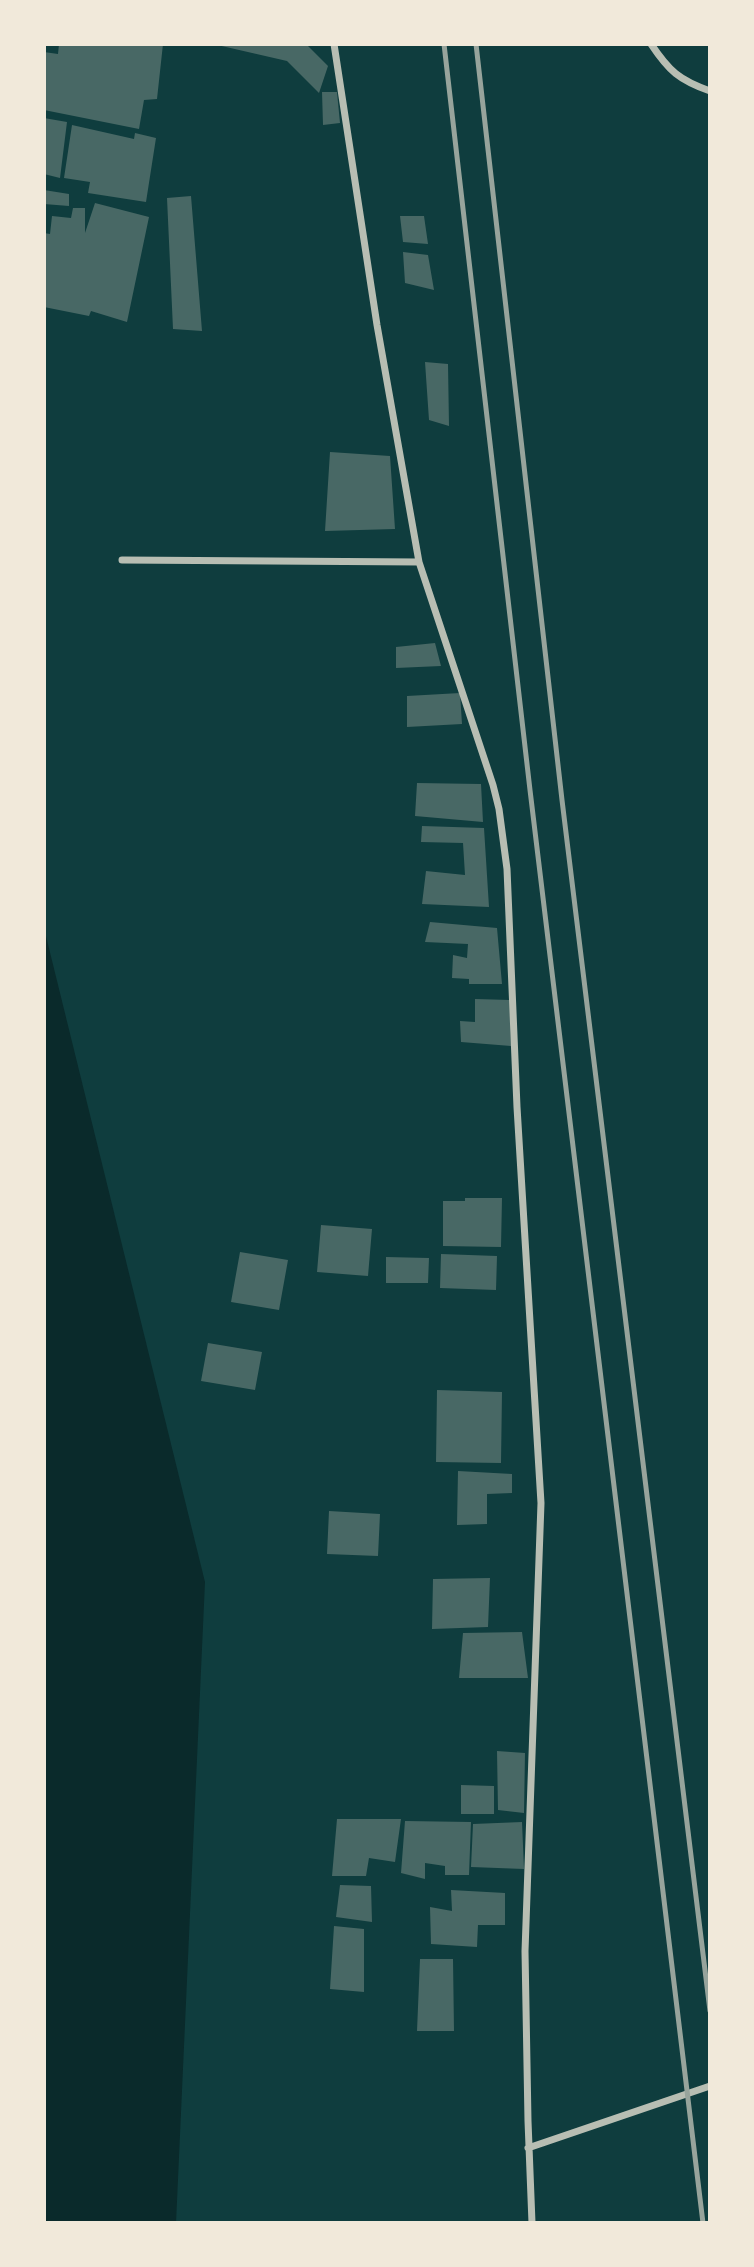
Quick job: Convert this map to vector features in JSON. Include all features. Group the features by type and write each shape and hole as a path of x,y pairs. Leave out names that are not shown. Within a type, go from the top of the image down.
{"street":[{"path":"334,44 377,325 419,562 493,785 507,869 517,1107 541,1503 524,1951 532,2223"},
{"path":"651,44 665,65 687,83 710,91"},
{"path":"122,560 419,562"},
{"path":"528,2148 710,2086"}],"water":[{"path":"44,928 205,1582 176,2223 44,2223"}],"building":[{"path":"59,44 163,44 157,99 144,100 139,129 44,110 44,52 58,54"},
{"path":"213,44 306,44 328,66 319,93 287,61"},
{"path":"322,92 337,92 340,123 323,125"},
{"path":"44,118 67,122 60,178 44,174"},
{"path":"72,125 134,139 135,133 156,138 146,202 88,193 90,182 64,178"},
{"path":"44,190 69,194 69,206 44,204"},
{"path":"191,196 202,331 173,329 167,198"},
{"path":"95,203 149,217 127,322 91,311 89,316 44,307 44,233 50,234 52,216 71,218 73,208 85,208 85,233"},
{"path":"400,216 424,216 428,244 403,242"},
{"path":"403,252 428,255 434,290 405,283"},
{"path":"425,362 448,364 449,426 429,420"},
{"path":"330,452 390,456 395,529 325,531"},
{"path":"435,643 441,666 396,668 396,647"},
{"path":"460,693 462,724 407,727 407,696"},
{"path":"417,783 481,784 483,822 415,816"},
{"path":"422,826 484,828 489,907 422,904 426,871 465,875 463,843 421,842"},
{"path":"430,922 497,928 502,984 469,984 469,979 452,978 453,955 467,958 468,944 425,942"},
{"path":"475,999 510,1000 511,1046 461,1042 460,1021 475,1022"},
{"path":"465,1198 502,1198 501,1247 443,1246 443,1201 465,1201"},
{"path":"321,1225 372,1229 368,1276 317,1272"},
{"path":"240,1252 288,1260 279,1310 231,1302"},
{"path":"441,1254 497,1256 496,1290 440,1288"},
{"path":"386,1257 429,1258 428,1283 386,1283"},
{"path":"208,1343 262,1352 255,1390 201,1381"},
{"path":"437,1390 502,1392 501,1463 436,1462"},
{"path":"458,1471 512,1474 512,1493 487,1494 487,1524 457,1525"},
{"path":"329,1511 380,1514 378,1556 327,1554"},
{"path":"490,1578 488,1627 432,1629 433,1579"},
{"path":"522,1632 528,1678 459,1678 463,1633"},
{"path":"497,1751 525,1753 524,1813 498,1810"},
{"path":"461,1785 494,1786 494,1814 461,1814"},
{"path":"337,1819 401,1819 395,1862 369,1858 366,1876 332,1876"},
{"path":"405,1821 471,1822 469,1875 445,1875 445,1866 425,1863 425,1879 401,1873"},
{"path":"522,1822 524,1869 471,1867 473,1824"},
{"path":"340,1885 371,1886 372,1922 336,1917"},
{"path":"451,1890 505,1893 505,1925 478,1925 477,1947 431,1944 430,1907 452,1911"},
{"path":"334,1926 364,1929 364,1992 330,1989"},
{"path":"420,1959 453,1959 454,2031 417,2031"}],"railway":[{"path":"444,44 530,790 703,2223"},
{"path":"476,44 562,800 710,2011"}]}
